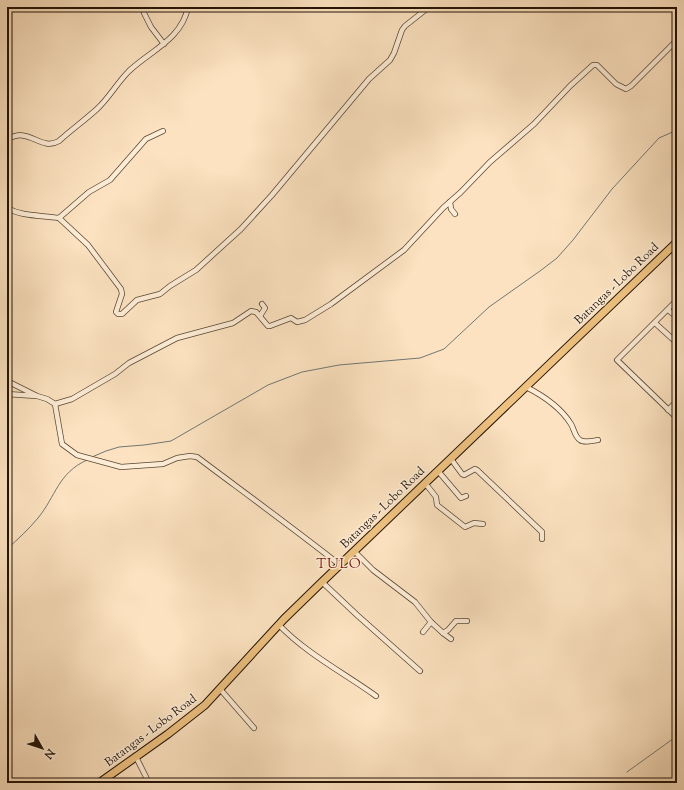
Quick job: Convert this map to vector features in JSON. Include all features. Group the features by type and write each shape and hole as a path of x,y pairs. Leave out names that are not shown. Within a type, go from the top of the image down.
{"main road":[{"name":"Batangas - Lobo Road","path":"99,783 188,719 205,705 279,625 322,582 677,242"}],"street":[{"path":"7,140 13,136 23,135 48,144 53,144 59,141 97,109 128,72 164,44 181,26 188,7"},
{"path":"7,208 12,211 30,215 59,218 88,245 121,289 122,294 116,312 118,314 122,314 138,300 160,294 196,270 241,229 364,84 390,60 405,26 429,7"},
{"path":"144,13 151,27 164,44"},
{"path":"55,404 72,399 115,374 129,363 177,338 232,323 251,311 256,312 268,326 291,318 297,322 305,320 338,299 404,250 490,162 534,124 593,64 597,64 616,84 626,89 631,86 677,40"},
{"path":"59,218 89,192 110,180 146,139 163,131"},
{"path":"450,202 452,210 455,214"},
{"path":"677,300 617,360 677,418"},
{"path":"260,316 265,308 262,304"},
{"path":"668,310 677,318"},
{"path":"655,322 677,343"},
{"path":"7,381 37,396"},
{"path":"526,387 543,397 564,414 571,423 579,440 598,440"},
{"path":"7,394 37,396 47,399 55,404 62,444 77,455 121,468 163,464 177,458 190,456 197,457 267,510 291,526 340,565"},
{"path":"668,410 677,401"},
{"path":"451,459 462,474 475,469 477,470 542,532 542,539"},
{"path":"438,471 461,498 466,496"},
{"path":"426,483 436,497 437,505 465,527 474,523 483,524"},
{"path":"354,551 373,570 415,602 432,622 451,639"},
{"path":"322,582 420,671"},
{"path":"443,633 456,621 467,621"},
{"path":"423,632 432,622"},
{"path":"279,625 291,637 308,650 376,696"},
{"path":"220,689 254,728"},
{"path":"136,757 149,783"}],"waterway":[{"path":"92,457 119,447 171,441 268,385 302,372 339,365 420,358 444,349 489,307 557,258 573,240 612,189 659,138 677,130"},
{"path":"7,549 38,518 63,478 77,465 87,460"},
{"path":"627,772 677,736"}],"district":[{"name":"TULO","path":"339,565"}]}
